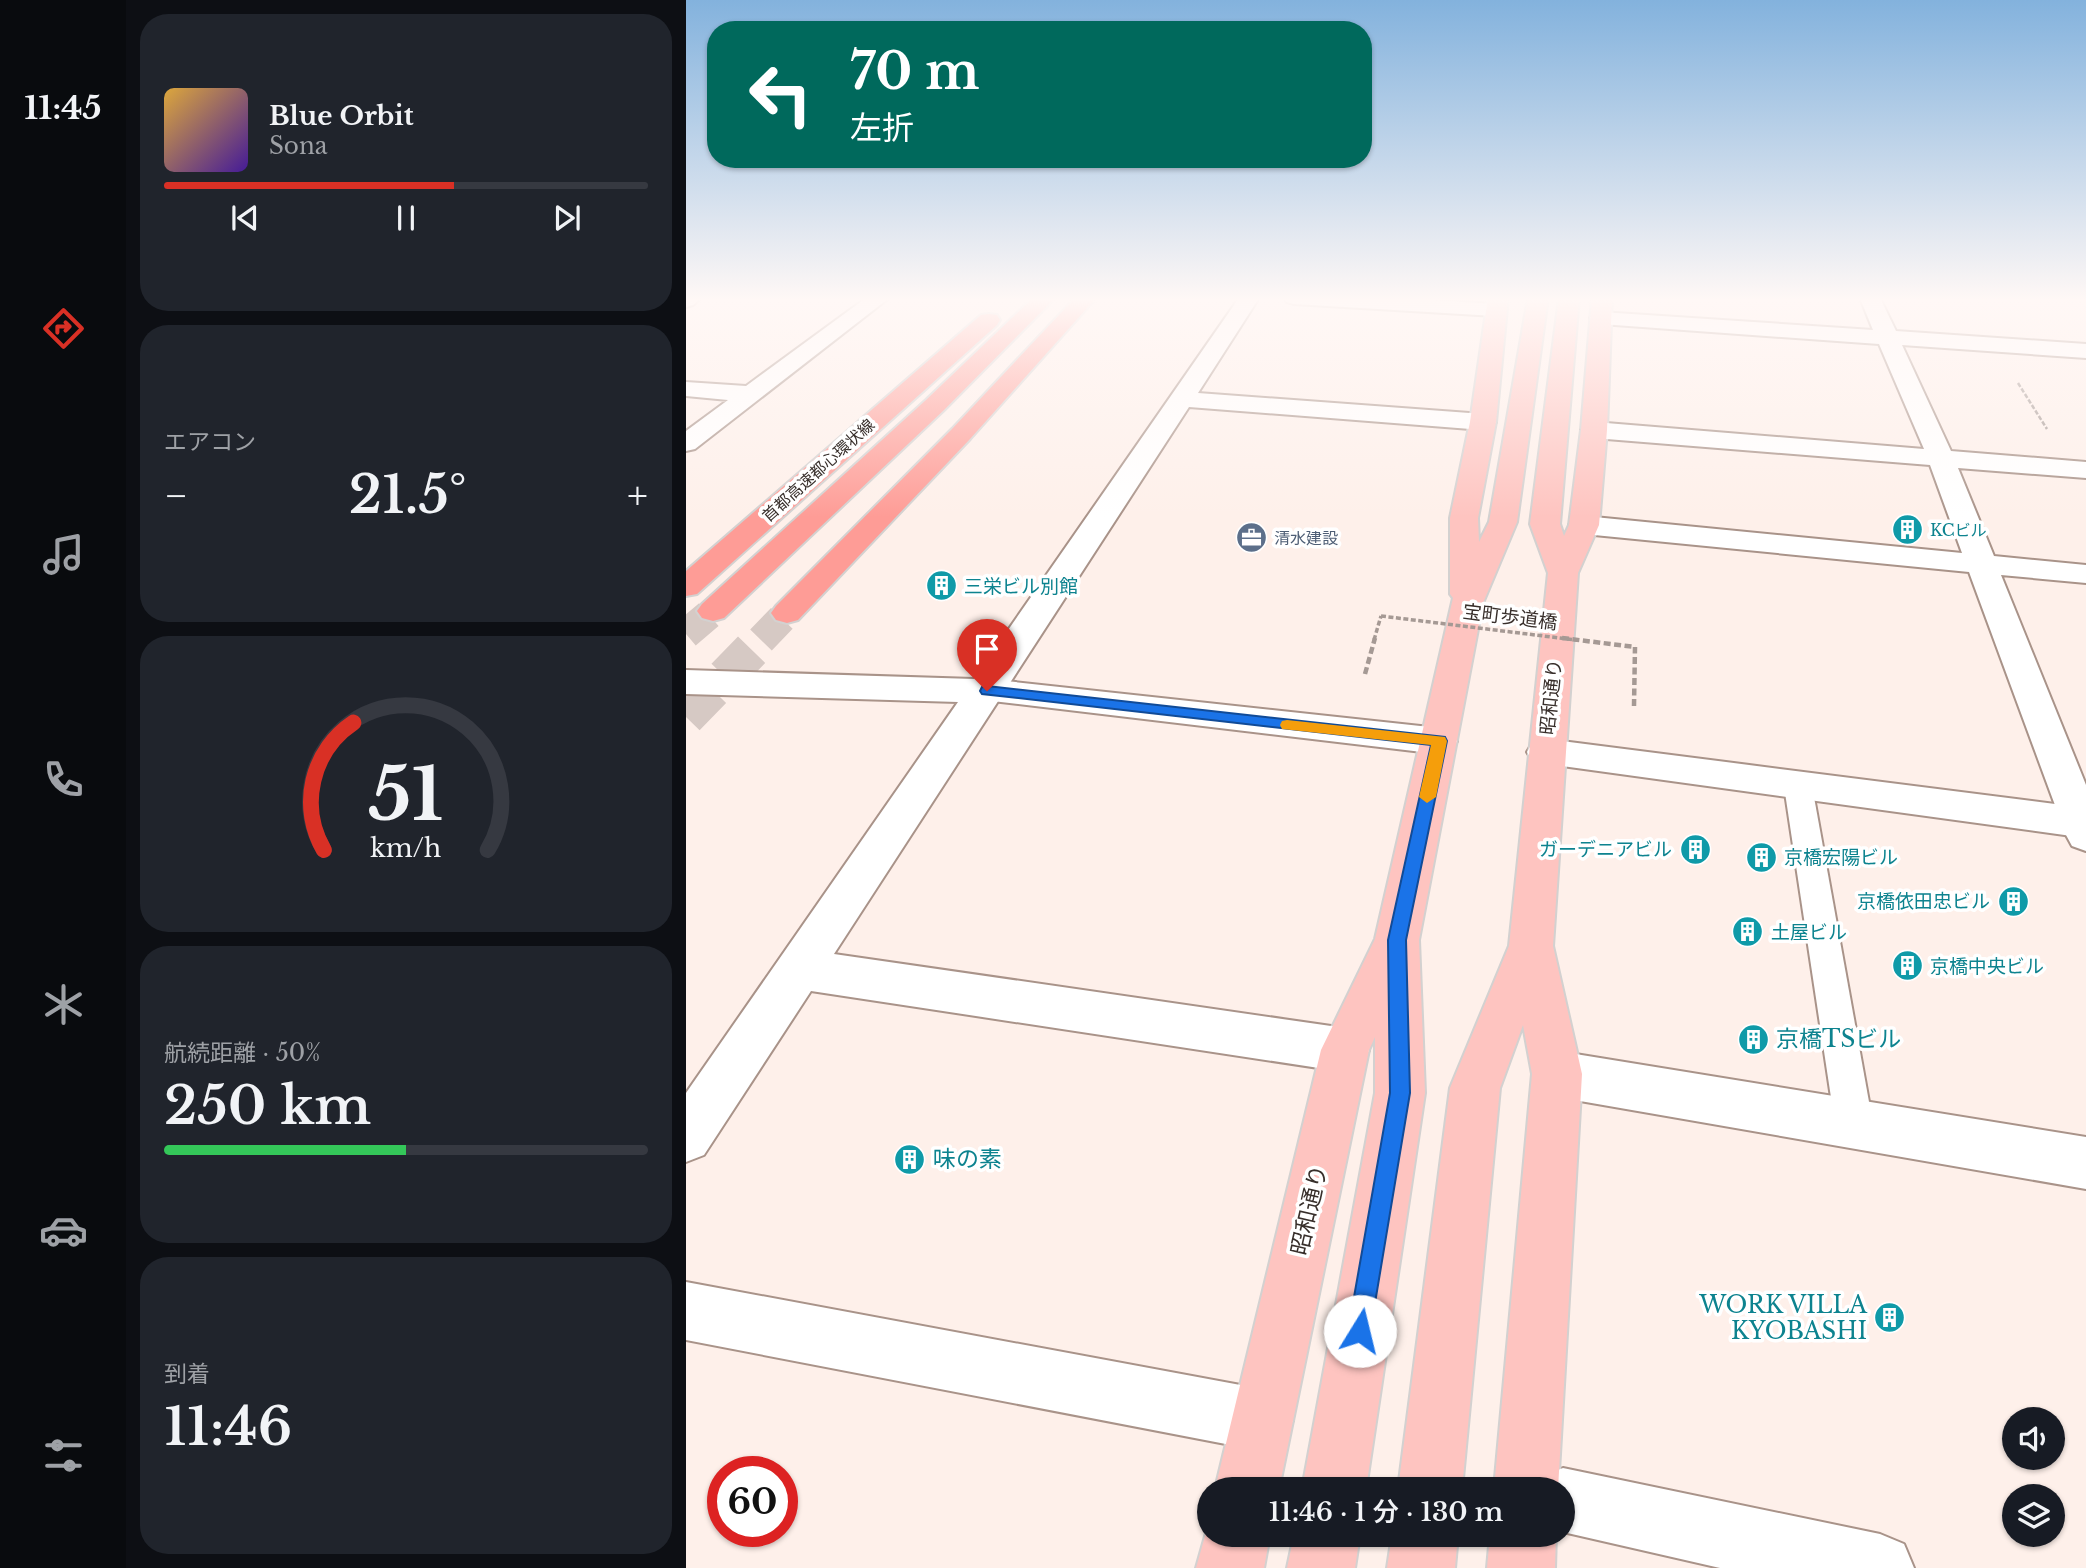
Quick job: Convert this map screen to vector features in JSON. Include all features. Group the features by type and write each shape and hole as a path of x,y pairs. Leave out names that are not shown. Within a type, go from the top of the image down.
{"highway":[{"name":"首都高速都心環状線","path":"686,587 932,371"},
{"path":"713,611 970,371"},
{"path":"787,613 1019,371"}],"main road":[{"name":"昭和通り","path":"1467,603 1464,518 1483,422 1489,371"},
{"name":"昭和通り","path":"1336,1477 1400,1093 1397,940 1467,603 1503,522 1527,371"},
{"name":"昭和通り","path":"1561,371 1545,524 1563,573"},
{"name":"昭和通り","path":"1527,1477 1557,1074 1531,946 1563,573 1584,525 1598,371"},
{"name":"昭和通り","path":"1250,1477 1345,1050 1397,940"},
{"name":"昭和通り","path":"1431,1477 1475,1088 1531,946"},
{"path":"1230,1568 1234,1547"},
{"path":"1321,1568 1325,1547"},
{"path":"1421,1568 1424,1547"},
{"path":"1521,1568 1522,1547"}],"street":[{"path":"686,443 781,371"},
{"path":"686,1137 1201,371"},
{"path":"1546,752 2084,826 1941,458 1903,371"},
{"path":"686,389 751,394"},
{"path":"1182,399 1483,422"},
{"path":"1594,430 2078,469"},
{"path":"1584,525 2086,574"},
{"path":"686,682 987,691 1439,741"},
{"path":"799,969 1345,1050"},
{"path":"1557,1074 2086,1163"},
{"path":"686,1311 1262,1420"},
{"path":"1575,1503 1880,1568"}],"lane":[{"path":"1798,786 1854,1124"}],"path":[{"path":"2012,371 2078,469"},
{"name":"宝町歩道橋","path":"1365,674 1381,616 1635,647 1634,706"}],"tunnel":[{"path":"686,634 713,611"},
{"path":"761,640 787,613"},
{"path":"686,717 763,638"}],"slow traffic":[{"path":"1287,725 1439,741 1427,797"}],"place":[{"name":"KCビル","path":"1907,530"},
{"name":"清水建設","path":"1251,538"},
{"name":"三栄ビル別館","path":"941,586"},
{"name":"ガーデニアビル","path":"1695,849"},
{"name":"京橋宏陽ビル","path":"1761,857"},
{"name":"京橋依田忠ビル","path":"2013,901"},
{"name":"土屋ビル","path":"1748,932"},
{"name":"京橋中央ビル","path":"1907,966"},
{"name":"京橋TSビル","path":"1753,1039"},
{"name":"味の素","path":"910,1159"},
{"name":"WORK VILLA KYOBASHI","path":"1890,1318"}],"route":[{"path":"987,691 1439,741 1397,940 1400,1093 1360,1331"}]}
